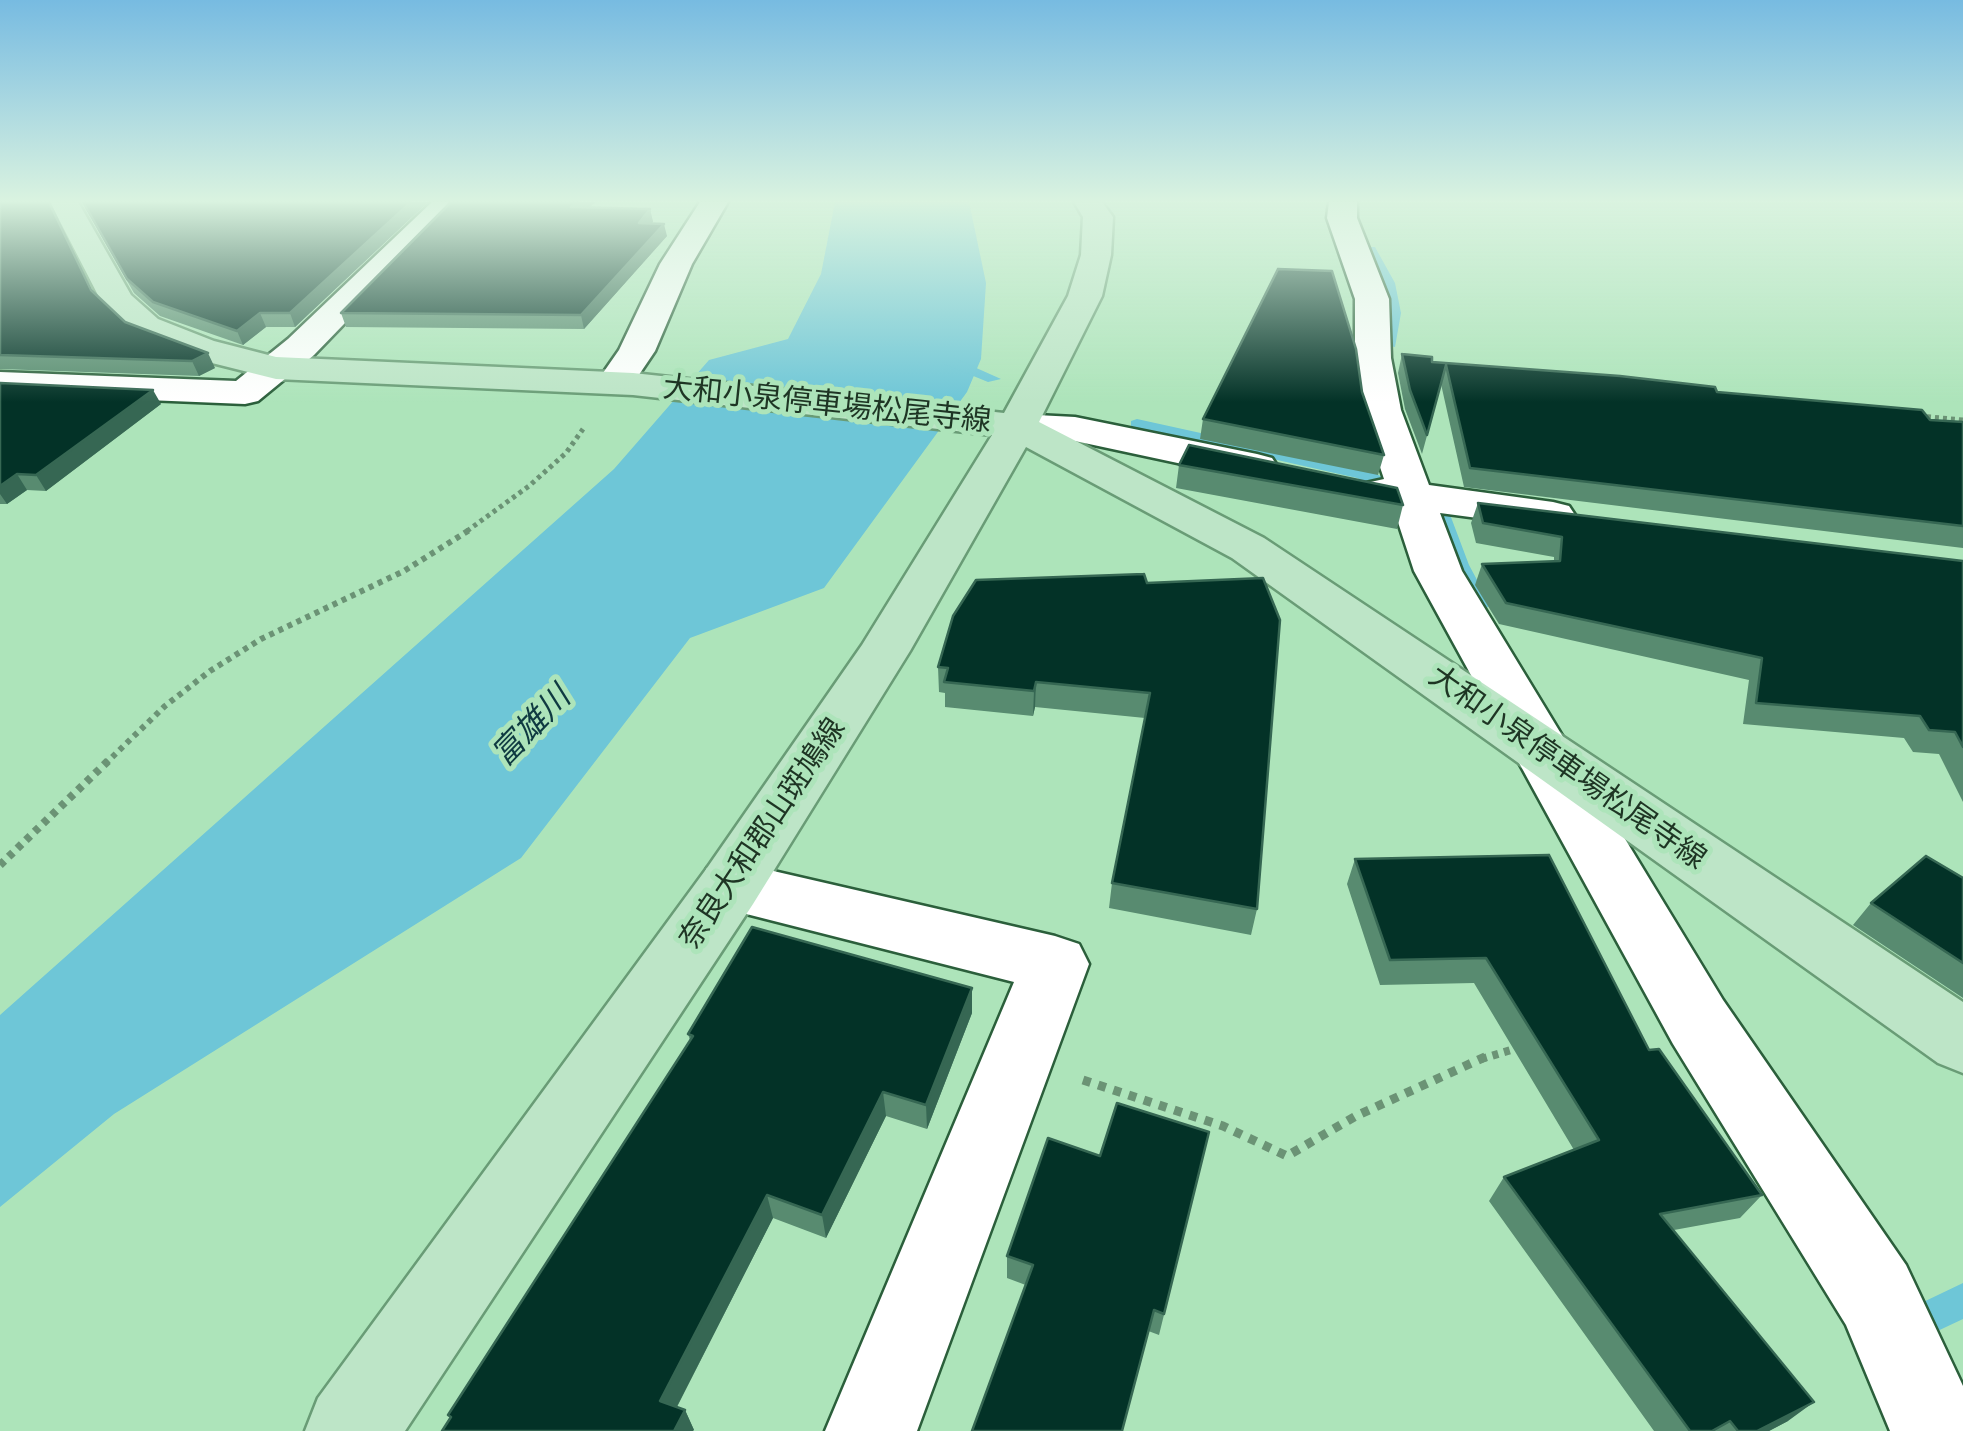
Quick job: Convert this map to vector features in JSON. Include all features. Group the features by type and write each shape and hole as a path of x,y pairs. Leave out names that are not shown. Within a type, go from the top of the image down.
{"main road":[{"name":"大和小泉停車場松尾寺線","path":"100,269 118,302 146,326 200,349 276,368 624,383 999,422 1248,548 1963,1040"},
{"name":"奈良大和郡山斑鳩線","path":"351,1431 730,886 884,651 999,422 1085,296 1092,269"}],"street":[{"path":"0,382 245,392 384,269"},
{"path":"624,383 674,269"},
{"path":"1361,269 1372,300 1383,492 1438,572 1548,756 1698,1022 1876,1295 1936,1431"},
{"path":"999,422 1074,429 1383,492 1588,519"},
{"path":"730,886 1055,964 871,1431"}],"path":[{"path":"0,865 165,706 210,671 261,638 404,572 529,486 566,453 624,383"},
{"path":"1914,416 1963,420"},
{"path":"1020,1060 1224,1126 1287,1156 1356,1116 1500,1050 1540,1045"}],"water":[{"name":"富雄川","path":"822,269 983,269 986,283 981,359 967,392 824,588 690,638 521,858 114,1114 0,1207 0,1015 614,469 709,360 788,339"}],"building":[{"path":"0,269 81,269 91,290 125,322 208,353 192,361 0,355"},
{"path":"121,269 338,269 290,313 260,313 237,331 153,302"},
{"path":"385,269 623,269 581,315 341,313"},
{"path":"1278,269 1332,271 1356,349 1362,392 1384,455 1203,419"},
{"path":"1402,354 1432,357 1432,362 1620,376 1715,387 1717,392 1922,410 1930,420 1963,422 1963,526 1470,468 1446,365 1427,435"},
{"path":"0,383 153,390 36,475 17,474 0,486"},
{"path":"1189,445 1397,488 1403,505 1179,465"},
{"path":"1478,503 1963,561 1963,747 1955,732 1929,730 1920,716 1756,703 1762,658 1506,603 1482,564 1560,561 1562,537 1483,523"},
{"path":"1144,574 1147,583 1263,578 1280,620 1257,909 1112,883 1150,693 1036,682 1034,691 944,682 948,668 938,667 953,616 976,580"},
{"path":"1549,855 1649,1050 1659,1049 1762,1195 1660,1214 1814,1402 1757,1431 1738,1431 1730,1421 1712,1431 1690,1431 1504,1177 1599,1140 1486,958 1390,960 1355,859"},
{"path":"1926,856 1963,878 1963,963 1871,903"},
{"path":"752,927 972,988 926,1105 883,1092 822,1215 767,1195 660,1401 685,1410 674,1431 442,1431 451,1417 448,1415 693,1036 688,1034"},
{"path":"1117,1103 1209,1132 1164,1314 1154,1310 1122,1431 972,1431 1033,1265 1007,1256 1048,1138 1100,1156"}],"waterway":[{"path":"1381,269 1394,313 1390,344"},
{"path":"949,361 993,379"},
{"path":"1137,424 1363,474 1384,485 1392,506"},
{"path":"1431,488 1459,565 1480,604"},
{"path":"1929,1317 1963,1300"}]}
